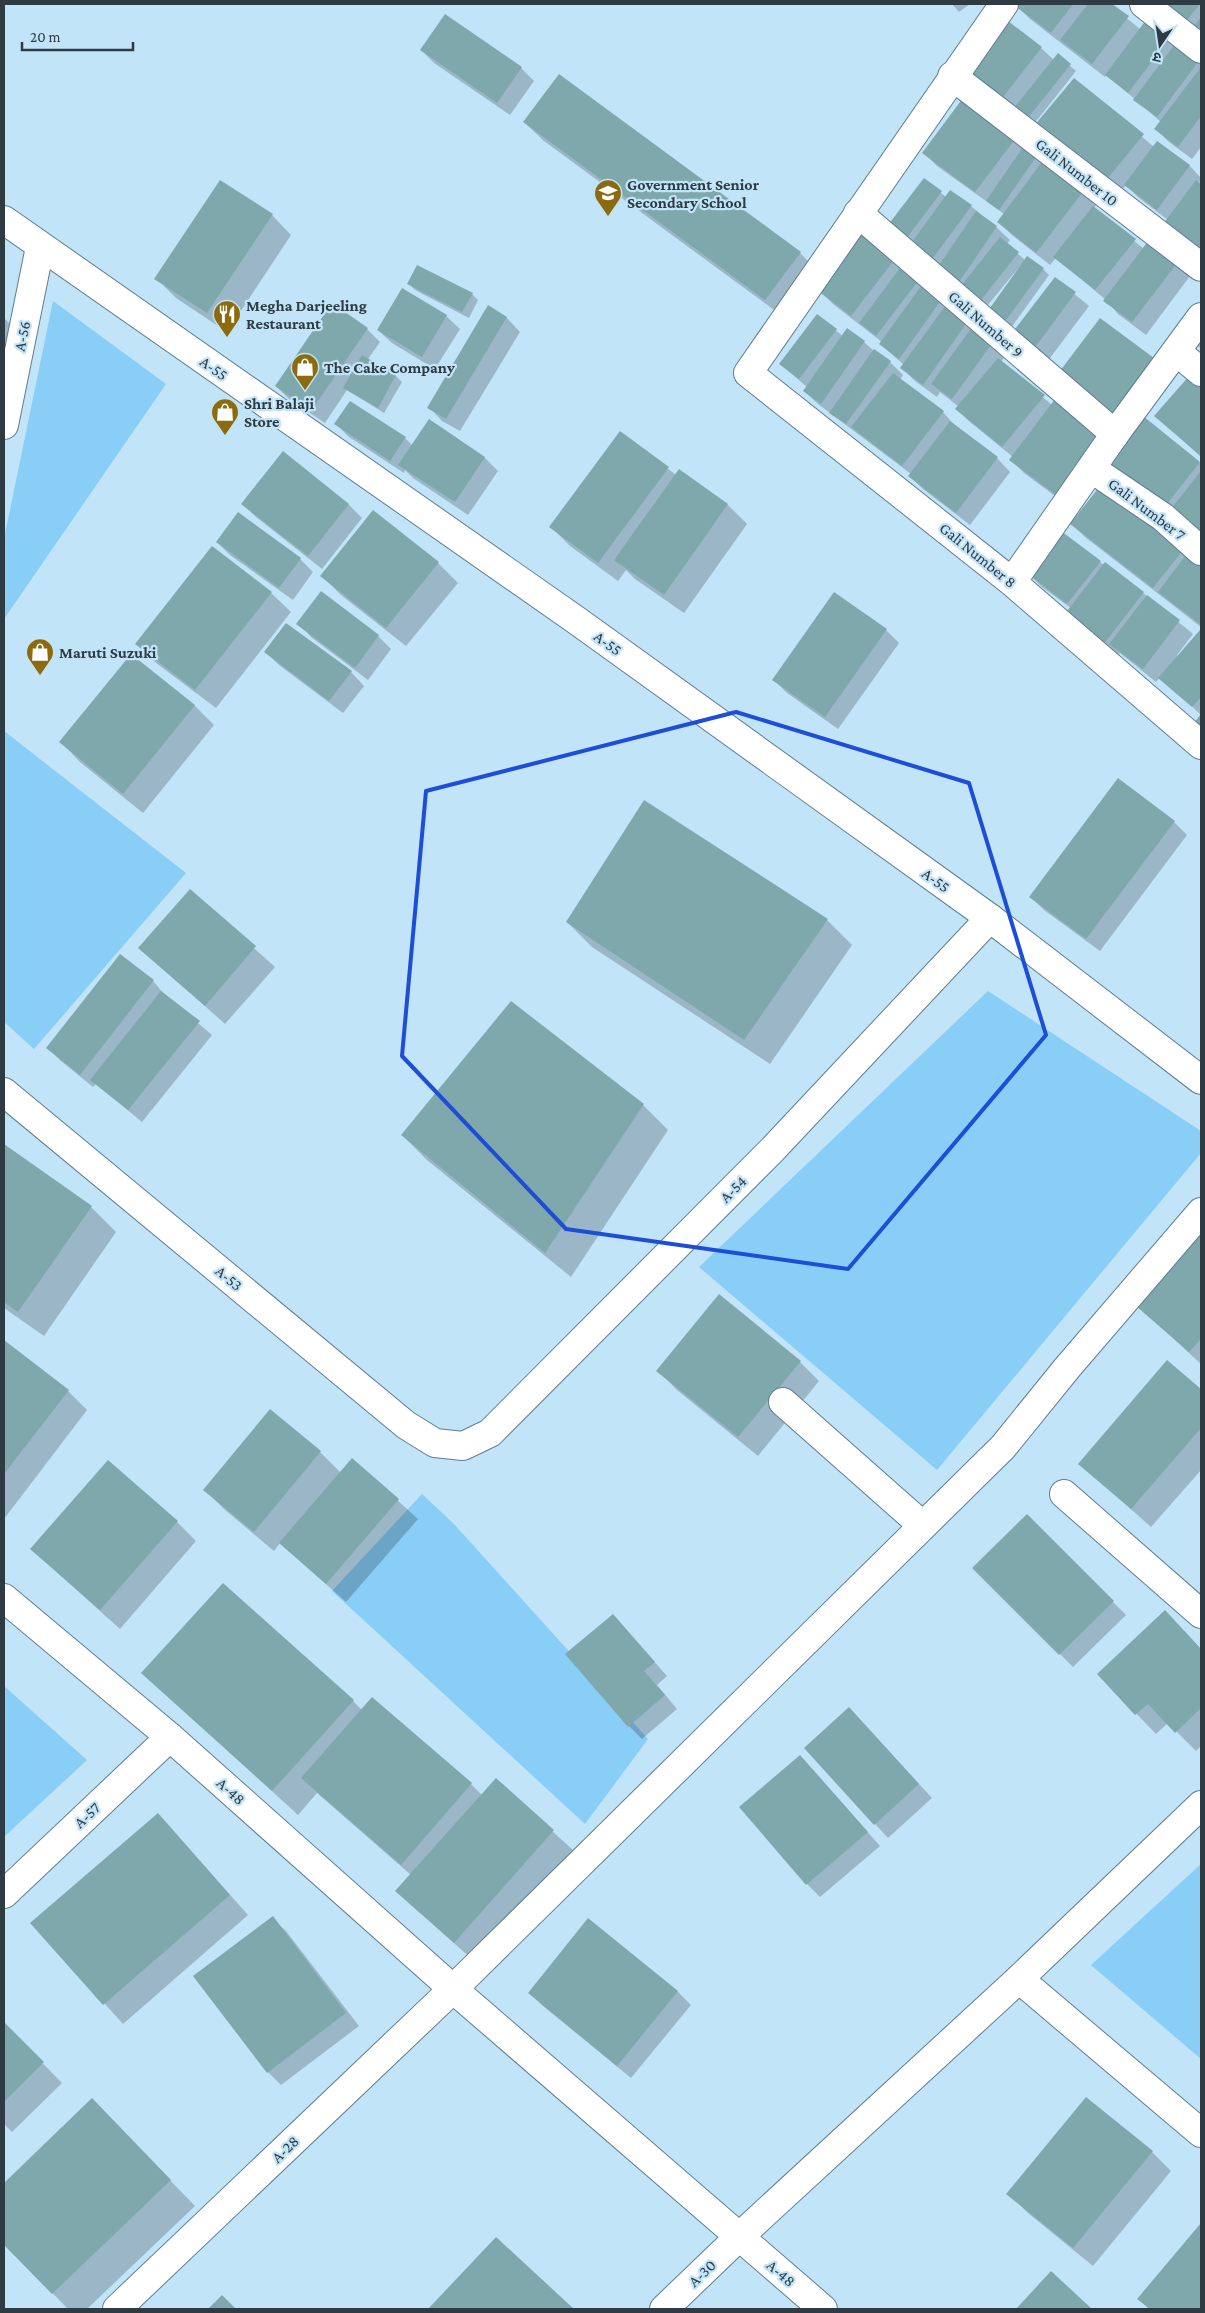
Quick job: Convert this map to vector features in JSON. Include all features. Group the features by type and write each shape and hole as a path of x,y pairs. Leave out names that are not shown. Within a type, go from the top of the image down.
{"street":[{"path":"858,213 1004,4"},
{"path":"1144,4 1201,49"},
{"name":"Gali Number 10","path":"952,76 1201,267"},
{"name":"Gali Number 8","path":"858,213 748,373 1012,582 1201,745"},
{"name":"Gali Number 9","path":"858,213 1115,434"},
{"name":"A-55","path":"4,220 576,620 990,918 1201,1080"},
{"name":"A-56","path":"4,425 40,247"},
{"path":"1012,582 1115,434 1201,318"},
{"path":"1176,352 1201,372"},
{"name":"Gali Number 7","path":"1092,469 1163,517 1201,550"},
{"name":"A-54","path":"463,1446 490,1433 518,1405 773,1149 990,918"},
{"name":"A-53","path":"4,1092 406,1425 435,1443 463,1446"},
{"name":"A-28","path":"117,2309 453,1989 1003,1447 1067,1368 1201,1212"},
{"path":"783,1402 922,1525"},
{"path":"1064,1494 1201,1614"},
{"name":"A-48","path":"4,1598 170,1737 453,1989 823,2309"},
{"name":"A-57","path":"4,1894 170,1737"},
{"name":"A-30","path":"664,2309 740,2236 1019,1979 1201,1805"},
{"path":"1019,1979 1201,2133"}],"highlighted area":[{"path":"736,712 969,783 1046,1035 848,1269 566,1229 402,1056 426,791"}],"shaded area":[{"path":"53,301 166,384 4,619 4,539"},
{"path":"4,731 186,873 34,1049 4,1022"},
{"path":"988,991 1201,1131 1201,1153 937,1470 699,1267"},
{"path":"422,1494 454,1524 648,1739 585,1824 332,1591"},
{"path":"4,1686 87,1760 4,1837"},
{"path":"1201,1864 1201,2059 1091,1965"}],"building":[{"path":"1017,4 1073,4 1051,33 1015,6"},
{"path":"1088,4 1112,4 1129,16 1092,64 1060,40"},
{"path":"1166,4 1200,4 1187,20"},
{"path":"445,14 522,67 497,103 420,50"},
{"path":"1201,17 1201,38 1191,30"},
{"path":"1146,20 1170,38 1128,93 1105,75"},
{"path":"1008,21 1042,47 1001,100 967,75"},
{"path":"1179,39 1201,58 1157,117 1133,100"},
{"path":"1058,53 1071,64 1027,119 1014,108"},
{"path":"1201,67 1201,116 1178,147 1154,129"},
{"path":"559,74 801,252 765,300 523,122"},
{"path":"1074,78 1144,134 1103,184 1033,127"},
{"path":"963,98 1016,138 975,192 922,153"},
{"path":"1157,141 1190,165 1157,210 1124,185"},
{"path":"1025,144 1039,153 999,210 986,201"},
{"path":"1045,158 1086,188 1036,253 997,222"},
{"path":"924,178 942,191 906,239 888,225"},
{"path":"220,180 273,214 207,313 154,279"},
{"path":"1196,180 1201,184 1201,256 1161,227"},
{"path":"950,190 972,205 931,261 909,246"},
{"path":"1093,206 1136,239 1095,290 1053,257"},
{"path":"976,211 997,226 957,285 935,271"},
{"path":"862,234 895,259 851,316 818,291"},
{"path":"1000,237 1019,252 981,300 961,286"},
{"path":"1149,240 1178,262 1132,322 1103,301"},
{"path":"1027,256 1044,268 1001,327 985,315"},
{"path":"903,264 921,277 876,336 859,323"},
{"path":"417,265 473,293 462,312 407,284"},
{"path":"1055,277 1076,292 1033,350 1012,333"},
{"path":"922,285 942,299 899,359 879,344"},
{"path":"402,288 447,315 422,357 377,330"},
{"path":"332,303 368,328 311,411 275,386"},
{"path":"488,305 507,317 446,419 427,408"},
{"path":"946,305 968,321 923,385 900,368"},
{"path":"817,314 837,329 799,379 779,364"},
{"path":"1100,318 1158,361 1111,423 1054,379"},
{"path":"975,323 996,338 952,399 931,384"},
{"path":"847,328 865,341 821,404 803,391"},
{"path":"874,349 891,361 846,424 829,413"},
{"path":"362,355 396,375 378,408 343,388"},
{"path":"998,358 1045,395 1002,447 955,409"},
{"path":"893,373 944,411 902,466 851,427"},
{"path":"1190,375 1201,384 1201,456 1154,416"},
{"path":"1058,395 1109,433 1060,498 1009,460"},
{"path":"350,401 406,437 390,461 334,424"},
{"path":"1143,416 1200,462 1163,509 1105,463"},
{"path":"429,419 485,457 455,502 398,465"},
{"path":"950,421 998,457 956,513 908,476"},
{"path":"620,431 669,467 598,563 549,527"},
{"path":"283,451 349,504 308,556 241,504"},
{"path":"679,469 728,504 664,595 614,560"},
{"path":"1201,471 1201,541 1167,514"},
{"path":"1104,481 1187,545 1153,588 1070,524"},
{"path":"373,510 439,562 386,628 320,576"},
{"path":"238,512 301,558 279,588 216,542"},
{"path":"1061,531 1101,561 1067,604 1028,574"},
{"path":"212,546 272,592 195,690 135,644"},
{"path":"1189,551 1201,560 1201,625 1158,592"},
{"path":"1105,562 1144,592 1103,645 1064,615"},
{"path":"321,591 379,635 355,668 296,624"},
{"path":"834,592 887,629 825,717 772,680"},
{"path":"1147,595 1180,620 1143,669 1109,644"},
{"path":"286,623 352,671 329,701 264,652"},
{"path":"1200,630 1201,697 1192,707 1158,678"},
{"path":"131,654 195,705 123,794 59,742"},
{"path":"1201,714 1201,728 1194,723"},
{"path":"1118,778 1175,821 1086,939 1029,897"},
{"path":"644,800 828,919 744,1040 566,922"},
{"path":"190,889 256,946 205,1006 138,948"},
{"path":"120,954 154,980 80,1075 46,1048"},
{"path":"161,991 200,1021 128,1110 90,1080"},
{"path":"511,1001 644,1104 545,1253 401,1135"},
{"path":"4,1144 92,1206 18,1312 4,1302"},
{"path":"1201,1232 1201,1339 1189,1352 1136,1306"},
{"path":"719,1294 801,1361 738,1437 656,1371"},
{"path":"4,1340 69,1390 4,1474"},
{"path":"1167,1360 1201,1389 1201,1428 1131,1509 1078,1464"},
{"path":"270,1409 321,1451 254,1532 203,1490"},
{"path":"352,1458 399,1499 326,1584 279,1543"},
{"path":"108,1460 178,1521 100,1610 30,1549"},
{"path":"1027,1514 1114,1601 1059,1655 972,1568"},
{"path":"223,1583 354,1700 272,1791 141,1673"},
{"path":"1165,1610 1201,1649 1201,1708 1175,1733 1148,1704 1135,1715 1097,1674"},
{"path":"613,1614 655,1662 644,1671 665,1695 628,1727 565,1654"},
{"path":"372,1697 472,1783 401,1865 301,1778"},
{"path":"849,1707 919,1784 874,1825 804,1748"},
{"path":"800,1755 868,1832 806,1885 739,1807"},
{"path":"496,1778 554,1830 454,1943 395,1891"},
{"path":"158,1813 230,1895 103,2005 30,1923"},
{"path":"273,1916 346,2013 267,2073 193,1976"},
{"path":"588,1918 678,1991 617,2066 528,1993"},
{"path":"4,2022 44,2062 4,2102"},
{"path":"1086,2097 1153,2151 1073,2248 1006,2194"},
{"path":"92,2098 171,2180 52,2294 4,2245 4,2183"},
{"path":"1201,2223 1201,2309 1150,2309 1137,2299"},
{"path":"496,2237 574,2309 428,2309"},
{"path":"1051,2271 1092,2309 1016,2309"},
{"path":"222,2295 236,2309 208,2309"}],"place":[{"name":"Government Senior Secondary School","path":"608,217"},
{"name":"Megha Darjeeling Restaurant","path":"227,338"},
{"name":"The Cake Company","path":"305,391"},
{"name":"Shri Balaji Store","path":"225,436"},
{"name":"Maruti Suzuki","path":"40,676"}]}
